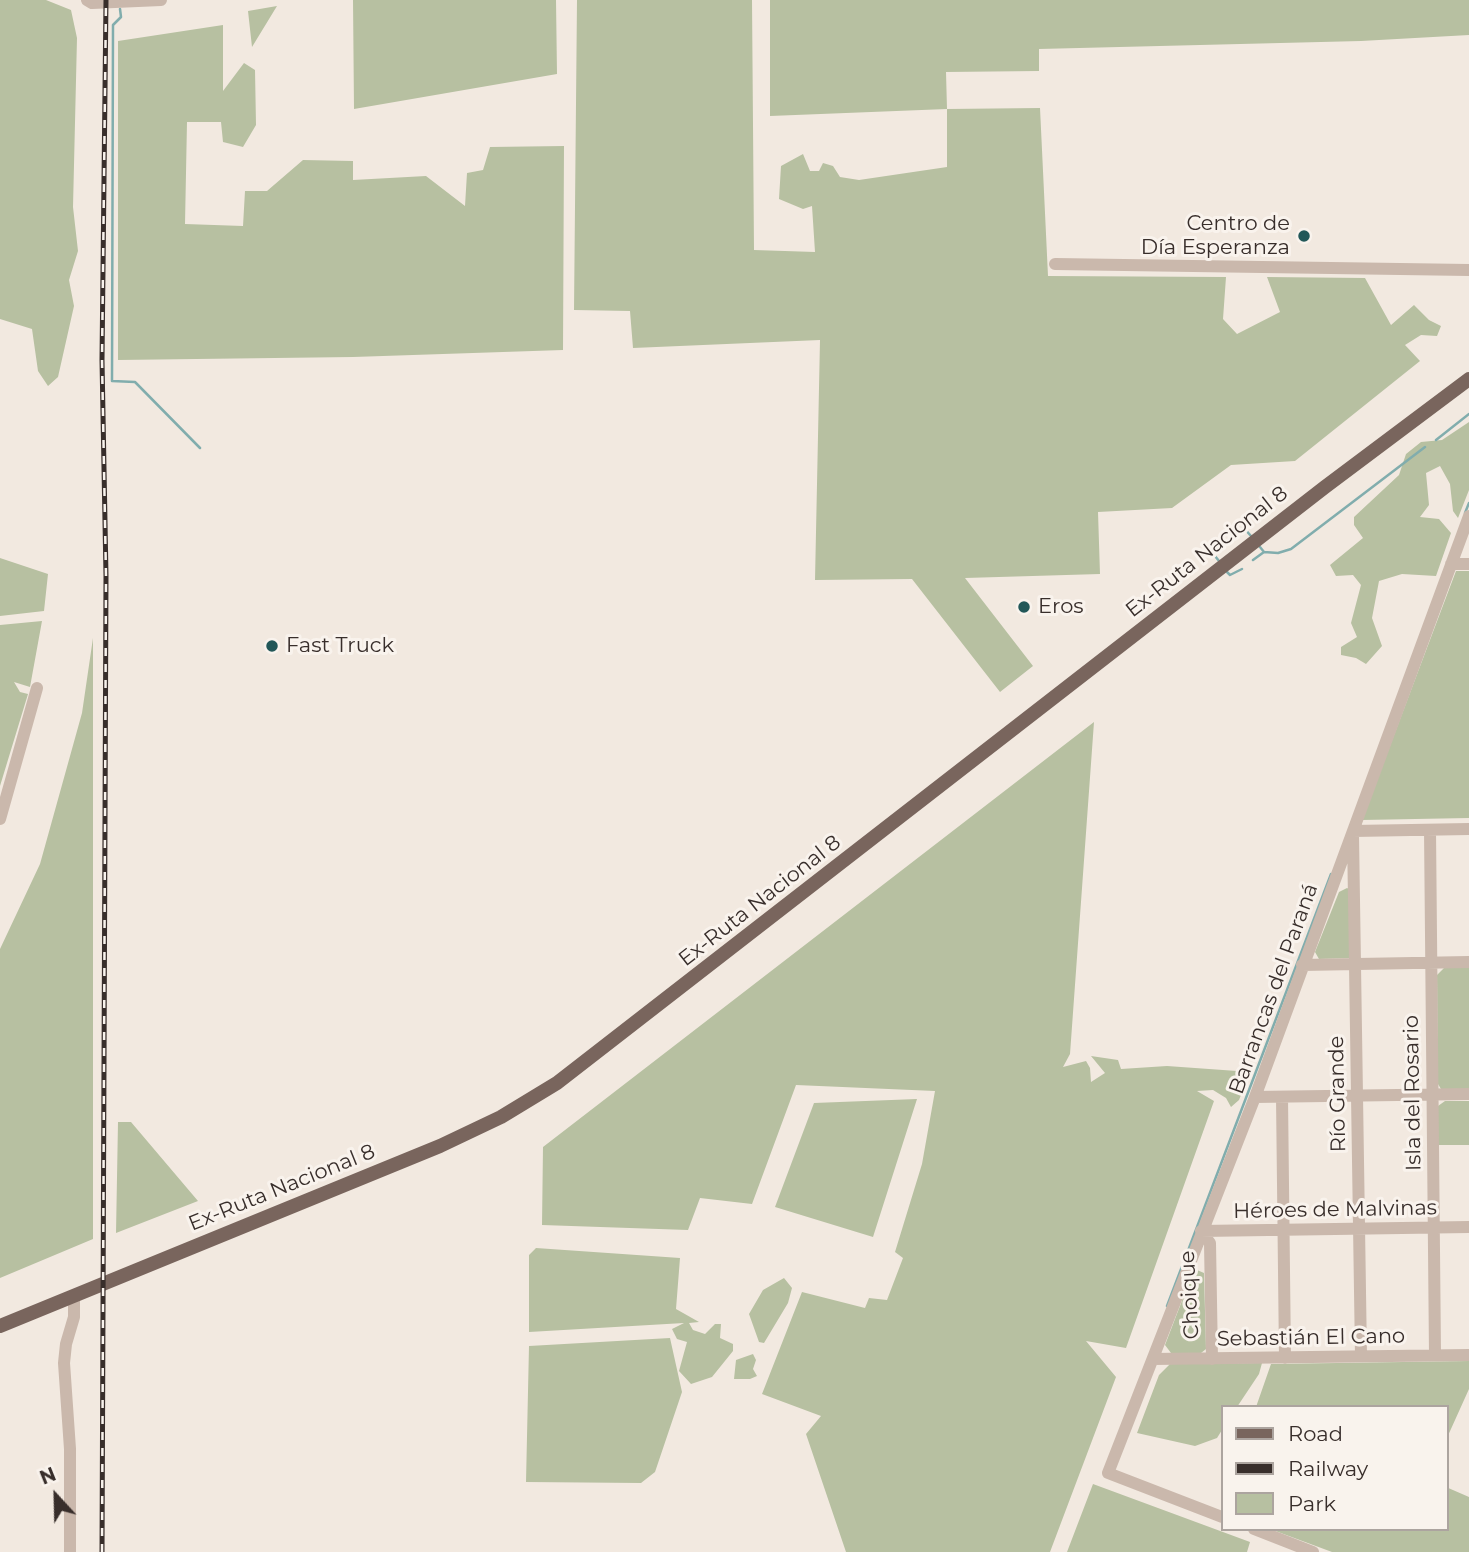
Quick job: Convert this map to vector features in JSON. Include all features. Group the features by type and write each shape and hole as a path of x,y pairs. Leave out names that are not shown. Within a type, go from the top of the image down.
{"main road":[{"name":"Ex-Ruta Nacional 8","path":"0,1326 440,1146 501,1117 557,1083 1335,479 1469,379"}],"street":[{"path":"87,0 92,3 161,0"},
{"path":"1055,264 1469,270"},
{"name":"Barrancas del Paraná","path":"1220,1516 1108,1473 1255,1097 1469,516"},
{"path":"1451,564 1469,564"},
{"path":"0,819 37,688"},
{"path":"1353,831 1469,829"},
{"name":"Isla del Rosario","path":"1430,830 1435,1355"},
{"name":"Río Grande","path":"1353,831 1361,1356"},
{"path":"1302,965 1469,962"},
{"path":"1255,1097 1469,1094"},
{"path":"1282,1097 1285,1358"},
{"name":"Héroes de Malvinas","path":"1201,1231 1469,1227"},
{"name":"Choique","path":"1201,1231 1210,1243 1212,1359"},
{"path":"71,1552 70,1449 64,1363 76,1307 74,1296"},
{"name":"Sebastián El Cano","path":"1153,1359 1469,1355"},
{"path":"1259,1531 1313,1552"}],"green space":[{"path":"0,0 46,0 71,10 77,38 73,207 78,251 69,280 74,306 58,377 48,386 38,371 32,329 0,319"},
{"path":"353,0 556,0 557,74 354,109"},
{"path":"577,0 752,0 754,250 815,252 812,206 803,209 779,199 781,166 803,154 810,171 819,171 823,163 833,166 840,177 859,180 947,167 947,109 1040,108 1048,276 1226,277 1223,319 1237,334 1280,312 1267,277 1365,278 1391,325 1414,305 1429,320 1441,326 1437,336 1421,335 1405,345 1420,361 1295,461 1231,465 1172,508 1098,512 1100,574 965,578 1033,666 1000,692 912,579 815,580 820,340 633,348 630,311 574,310"},
{"path":"770,0 1469,0 1469,35 1361,41 1039,49 1039,71 946,72 947,109 770,116"},
{"path":"277,6 252,47 248,11"},
{"path":"223,25 223,91 244,63 255,70 256,125 243,147 223,142 221,122 187,122 185,224 243,226 245,191 267,191 303,160 353,161 353,180 426,176 465,206 467,173 483,170 490,147 564,146 563,350 353,357 118,360 118,41"},
{"path":"1469,422 1469,490 1458,518 1453,511 1450,484 1440,466 1426,473 1429,505 1420,517 1439,519 1451,533 1436,576 1402,574 1379,581 1372,618 1382,646 1366,664 1356,658 1341,655 1341,647 1357,637 1351,623 1361,585 1353,575 1336,576 1330,565 1363,538 1354,525 1354,517 1399,475 1406,454 1421,442 1442,440"},
{"path":"0,558 48,574 44,611 0,616"},
{"path":"1456,571 1469,571 1469,818 1362,820"},
{"path":"42,621 30,687 14,682 20,692 28,694 0,786 0,625"},
{"path":"93,638 93,1239 0,1278 0,949 40,864 82,713"},
{"path":"1094,722 1070,1054 1063,1067 1086,1061 1090,1068 1091,1082 1105,1073 1091,1056 1118,1060 1121,1069 1167,1066 1237,1071 1247,1080 1239,1100 1231,1107 1226,1098 1213,1090 1197,1091 1214,1101 1126,1348 1086,1341 1116,1377 1050,1552 846,1552 806,1434 821,1416 762,1394 802,1292 865,1308 869,1298 887,1300 903,1258 895,1252 922,1164 935,1091 796,1085 752,1204 700,1198 688,1230 542,1225 543,1147"},
{"path":"1347,888 1350,958 1319,959 1315,952 1339,892"},
{"path":"1444,968 1469,968 1469,1090 1441,1089 1438,1084 1437,975"},
{"path":"917,1099 873,1237 775,1207 814,1103"},
{"path":"1445,1101 1469,1101 1469,1145 1438,1145 1438,1106"},
{"path":"118,1122 131,1122 198,1201 116,1233"},
{"path":"536,1248 680,1258 676,1309 699,1322 689,1323 693,1330 705,1334 715,1324 721,1324 720,1338 733,1344 733,1351 712,1377 691,1384 679,1371 687,1342 677,1339 672,1329 684,1323 529,1332 529,1255"},
{"path":"1197,1270 1204,1273 1206,1349 1201,1353 1171,1353 1165,1345 1193,1272"},
{"path":"784,1278 792,1288 788,1303 764,1343 759,1342 749,1314 763,1290"},
{"path":"670,1338 682,1392 655,1472 641,1483 526,1482 529,1346"},
{"path":"753,1354 756,1360 753,1369 757,1376 734,1379 736,1360"},
{"path":"1469,1361 1469,1389 1448,1436 1448,1405 1257,1405 1271,1364"},
{"path":"1262,1363 1259,1374 1238,1405 1220,1405 1220,1433 1217,1438 1195,1446 1137,1433 1159,1375 1170,1364"},
{"path":"1093,1484 1250,1542 1247,1552 1067,1552"},
{"path":"1448,1488 1469,1497 1469,1552 1332,1552 1275,1531 1448,1531"}],"waterway":[{"path":"120,9 121,17 113,25 112,381 135,382 200,448"},
{"path":"1436,440 1469,414"},
{"path":"1260,547 1264,552 1278,553 1291,549 1425,447"},
{"path":"1465,513 1469,503"},
{"path":"1243,527 1251,536"},
{"path":"1211,551 1219,561"},
{"path":"1253,560 1264,552"},
{"path":"1227,572 1230,575 1242,569"},
{"path":"1167,1306 1331,874"}],"railway":[{"path":"102,1552 106,576 102,360 106,0"}],"place":[{"name":"Centro de Día Esperanza","path":"1304,236"},
{"name":"Eros","path":"1024,607"},
{"name":"Fast Truck","path":"272,646"}]}
